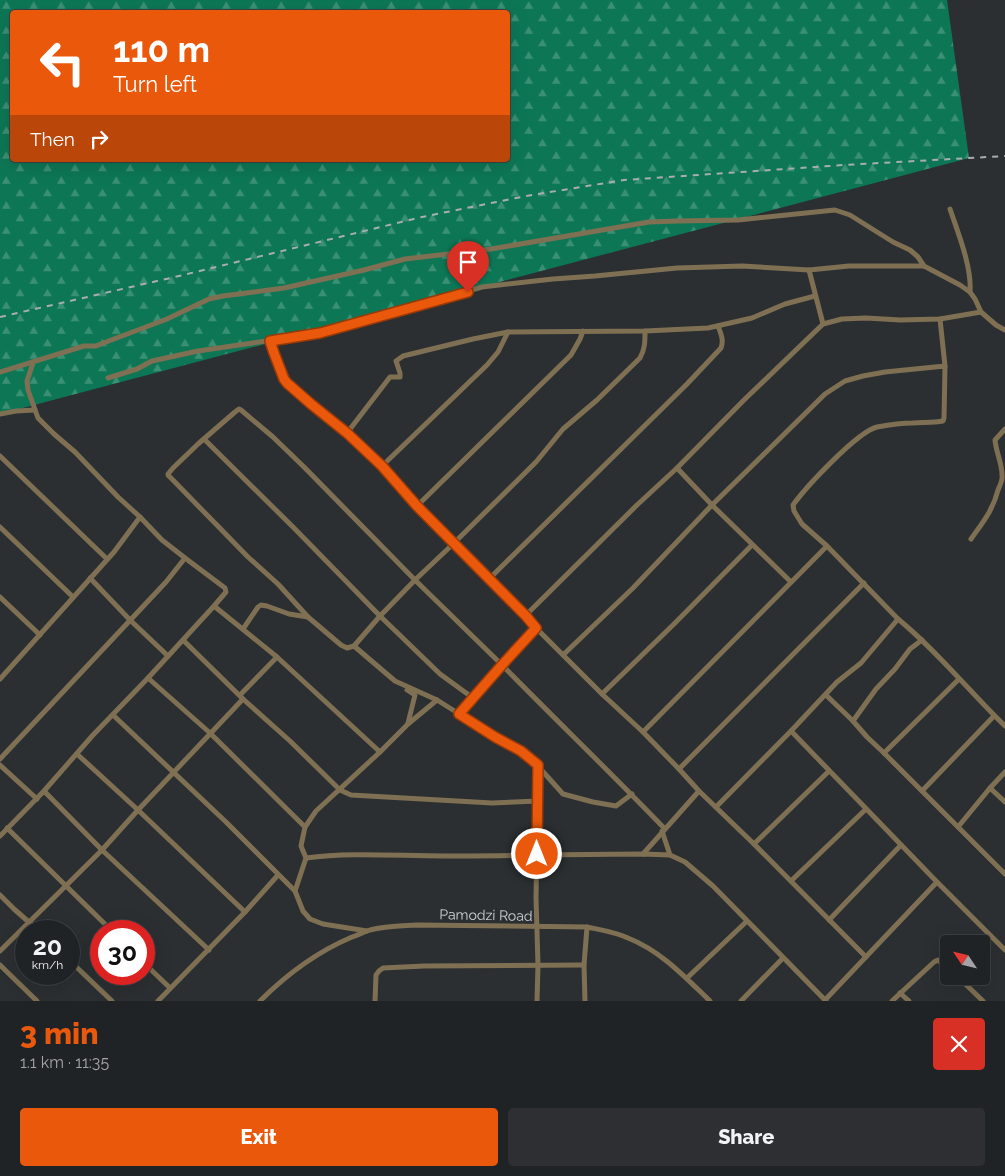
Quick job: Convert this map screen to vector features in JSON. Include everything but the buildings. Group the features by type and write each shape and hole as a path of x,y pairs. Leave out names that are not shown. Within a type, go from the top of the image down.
{"street":[{"path":"950,209 967,264 970,292"},
{"path":"0,372 84,346 96,346 167,319 216,297 284,288 405,259 491,249 650,222 738,220 830,210 850,215 893,242 910,250 924,266 970,292 981,312 996,326 1005,330"},
{"path":"108,378 165,358 198,351 320,333 482,287 676,268 742,266 809,270 849,266 924,266"},
{"path":"809,270 823,324"},
{"path":"347,433 390,377 400,377 396,360 438,347 508,332 645,331 708,328 752,318 785,304 815,296"},
{"path":"526,616 823,324 842,319 940,319 981,312"},
{"path":"940,319 945,366 943,421 909,423 867,431 845,449 793,505 794,511 802,524 827,546 922,640 1005,726"},
{"path":"489,579 722,348 722,336 718,326"},
{"path":"417,506 571,355 583,331"},
{"path":"645,331 645,346 640,358 597,400 563,429 536,462 415,580 354,646 347,648 340,645 308,618 278,584 248,557 168,475 204,439 241,410 298,461 415,580 632,794 663,830 670,855"},
{"path":"382,466 487,365 498,352 508,332"},
{"path":"270,341 287,383 347,433 382,466 417,506 536,628 643,732 698,791 754,844 866,957"},
{"path":"0,836 37,799 93,735 226,592 225,588 162,540 75,452 38,418 28,390 27,381 33,363"},
{"path":"563,655 633,588 712,505 825,394 845,381 885,372 945,366"},
{"path":"0,414 16,410 34,410"},
{"path":"971,539 991,511 1003,479 995,440 1005,429"},
{"path":"204,439 440,674 473,698"},
{"path":"0,456 107,559"},
{"path":"677,468 791,582"},
{"path":"1,675 40,635 107,559 140,517"},
{"path":"0,527 73,597"},
{"path":"602,694 675,624 752,545"},
{"path":"643,732 827,546"},
{"path":"0,759 166,582 184,558"},
{"path":"90,578 168,656"},
{"path":"679,769 864,583"},
{"path":"0,596 40,635"},
{"path":"243,629 258,607 262,605 308,618"},
{"path":"214,606 277,657 380,752"},
{"path":"716,807 792,731 837,682 861,663 898,618"},
{"path":"459,714 536,628"},
{"path":"183,640 340,790 351,795 492,803 538,801"},
{"path":"853,721 876,689 895,669 910,649 922,640"},
{"path":"354,646 395,681 415,695 408,724"},
{"path":"31,920 102,850 277,657"},
{"path":"148,678 210,733 305,827"},
{"path":"884,753 959,679"},
{"path":"395,681 437,700 521,751 538,765 563,794 616,806 632,794"},
{"path":"826,695 1005,874"},
{"path":"295,891 306,858 301,846 305,827 316,812 408,724 437,700"},
{"path":"113,715 295,891 303,911 310,919 323,924 368,931"},
{"path":"922,791 994,716"},
{"path":"792,731 1005,950"},
{"path":"77,754 245,912"},
{"path":"0,765 37,799"},
{"path":"538,765 536,898 538,1001"},
{"path":"754,844 829,771"},
{"path":"958,827 1005,772"},
{"path":"538,781 549,778"},
{"path":"990,788 1005,802"},
{"path":"44,791 102,850 209,950"},
{"path":"643,854 698,791"},
{"path":"791,881 866,809"},
{"path":"7,828 101,920"},
{"path":"829,920 901,845"},
{"path":"306,858 327,855 379,854 424,856 537,854 670,855 685,862 713,886 826,1000 937,882"},
{"path":"158,1001 209,950 278,875"},
{"path":"0,895 27,920"},
{"path":"687,978 747,921"},
{"name":"Pamodzi Road","path":"260,1001 318,954 337,944 368,931 388,926 416,925 587,927 627,937 645,945 670,962 710,1001"},
{"path":"585,1001 584,965 587,927"},
{"path":"0,951 15,936"},
{"path":"745,1000 783,958"},
{"path":"892,1001 934,962 938,960 940,962"},
{"path":"0,965 37,1001"},
{"path":"376,1001 376,975 383,968 584,965"},
{"path":"80,970 112,1001"},
{"path":"155,973 170,988"},
{"path":"966,985 983,1001"},
{"path":"900,993 909,1001"}],"green space":[{"path":"0,0 947,0 969,158 0,414"}],"railway":[{"path":"0,317 422,217 526,196 624,180 1005,156"}],"route":[{"path":"468,292 320,333 270,341 287,383 347,433 382,466 417,506 536,628 459,714 521,751 538,765 537,854"}]}
